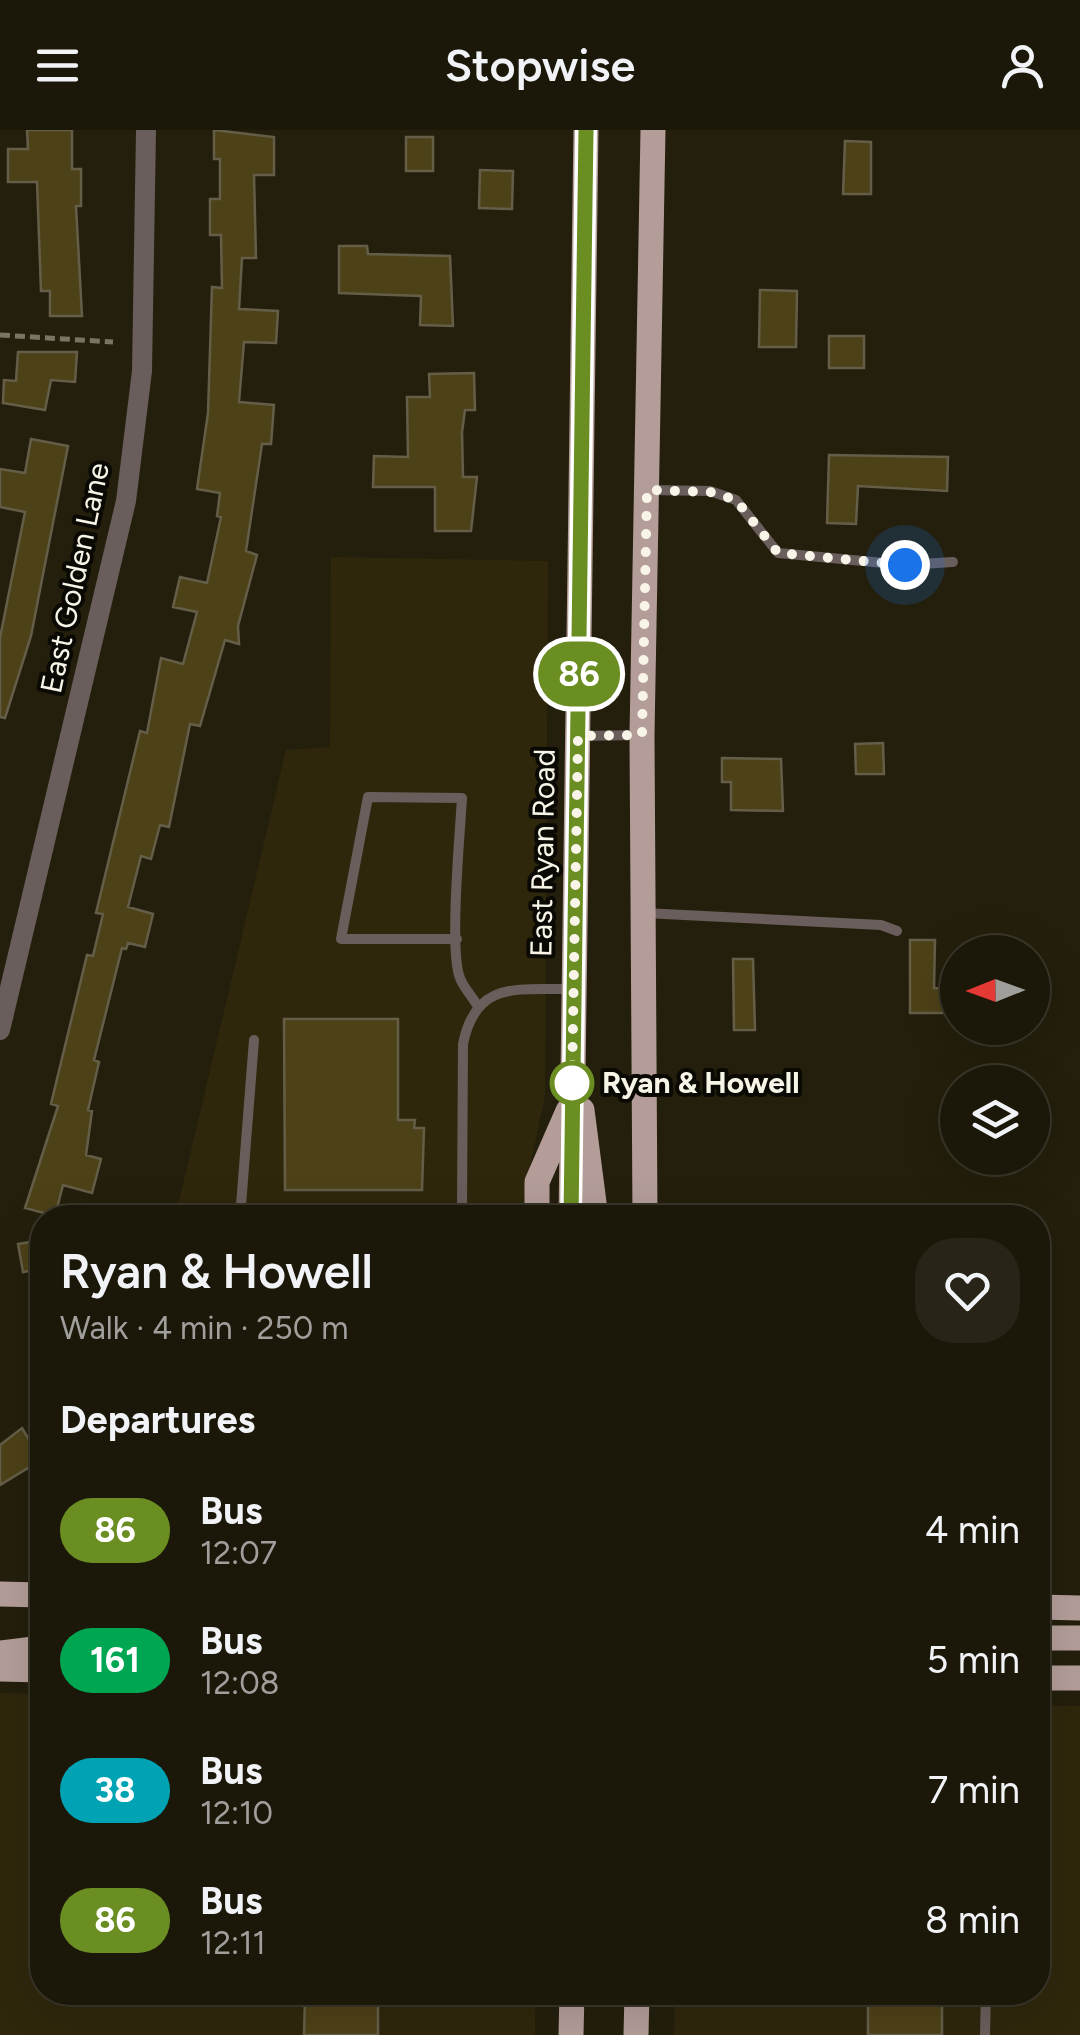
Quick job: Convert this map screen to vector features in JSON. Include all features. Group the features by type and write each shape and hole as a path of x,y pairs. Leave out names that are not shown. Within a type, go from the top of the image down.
{"main road":[{"name":"East Ryan Road","path":"571,1205 586,130"},
{"path":"645,1205 642,735 653,130"},
{"path":"572,1061 592,1156 595,1205"},
{"path":"537,1205 537,1182 572,1102"},
{"path":"0,1594 30,1595"},
{"path":"1050,1607 1080,1608"},
{"path":"1050,1638 1080,1638"},
{"path":"0,1654 30,1650"},
{"path":"0,1669 30,1670"},
{"path":"1050,1678 1080,1678"},
{"path":"571,2035 572,2005"}],"street":[{"name":"East Golden Lane","path":"0,1030 5,990 126,501 142,371 146,130"}],"lane":[{"path":"647,490 710,492 736,500 778,553 905,565 953,562"},
{"path":"578,736 642,735"},
{"path":"457,939 341,940 368,797 462,798 459,978 477,1005"},
{"path":"644,913 881,925 897,931"},
{"path":"462,1205 463,1044 468,1020 477,1005 514,990 572,989"},
{"path":"241,1205 254,1040"},
{"path":"985,2035 986,2005"}],"path":[{"path":"0,334 114,342"}],"shaded area":[{"path":"331,557 548,561 545,1096 527,1181 528,1205 178,1205 286,750 330,747"},
{"path":"0,1693 30,1694 30,2005 535,2005 535,2035 0,2035"},
{"path":"1050,1706 1080,1706 1080,2035 674,2035 675,2005 1050,2005"}],"building":[{"path":"27,130 72,130 72,169 81,169 81,206 76,206 82,316 50,316 50,291 41,291 37,182 8,182 8,149 28,149"},
{"path":"214,130 274,137 274,175 254,175 256,258 242,258 239,309 278,311 276,343 244,342 239,402 274,405 271,444 262,444 246,551 257,555 238,626 239,644 225,640 200,726 190,724 169,827 160,825 151,859 141,856 128,907 153,914 145,947 128,943 126,949 122,948 94,1060 99,1062 88,1110 92,1111 86,1155 101,1159 92,1193 63,1185 58,1205 30,1205 30,1209 25,1208 58,1106 51,1104 87,955 93,956 103,914 96,913 140,731 147,733 161,658 183,664 197,612 173,607 180,577 207,583 221,517 217,516 220,493 197,489 208,413 212,287 222,288 221,235 210,235 210,199 220,199 220,159 214,159"},
{"path":"406,137 433,137 433,171 406,171"},
{"path":"845,141 871,142 871,194 843,194"},
{"path":"480,170 513,171 512,209 479,208"},
{"path":"339,246 367,246 368,254 450,256 453,326 420,325 421,296 339,293"},
{"path":"760,290 797,291 796,347 759,347"},
{"path":"829,336 864,336 864,368 829,368"},
{"path":"18,352 77,352 75,382 51,380 45,410 3,403 4,380 16,381"},
{"path":"474,373 475,410 465,410 462,432 463,477 477,477 471,531 435,531 435,487 373,487 374,456 408,457 407,397 430,397 429,374"},
{"path":"31,439 68,446 31,636 5,718 0,717 0,638 25,512 0,507 0,469 25,473"},
{"path":"829,455 948,457 947,491 858,486 856,524 827,523"},
{"path":"883,743 884,774 856,774 855,744"},
{"path":"722,758 781,759 783,811 731,810 731,782 722,782"},
{"path":"910,940 935,940 934,988 940,988 940,1013 910,1013"},
{"path":"733,959 753,959 755,1030 734,1030"},
{"path":"284,1019 398,1019 398,1120 415,1120 414,1128 424,1128 422,1190 285,1190"},
{"path":"30,1242 30,1271 23,1272 18,1244"},
{"path":"22,1428 30,1441 30,1467 0,1485 0,1445"},
{"path":"305,2005 378,2005 378,2035 304,2035"},
{"path":"868,2005 942,2005 942,2035 868,2035"}],"bus line":[{"name":"86","path":"571,1205 586,130"}],"place":[{"name":"Ryan & Howell","path":"572,1083"}],"route":[{"path":"572,1083 578,736 642,735 647,490 710,492 736,500 778,553 905,565"}]}
